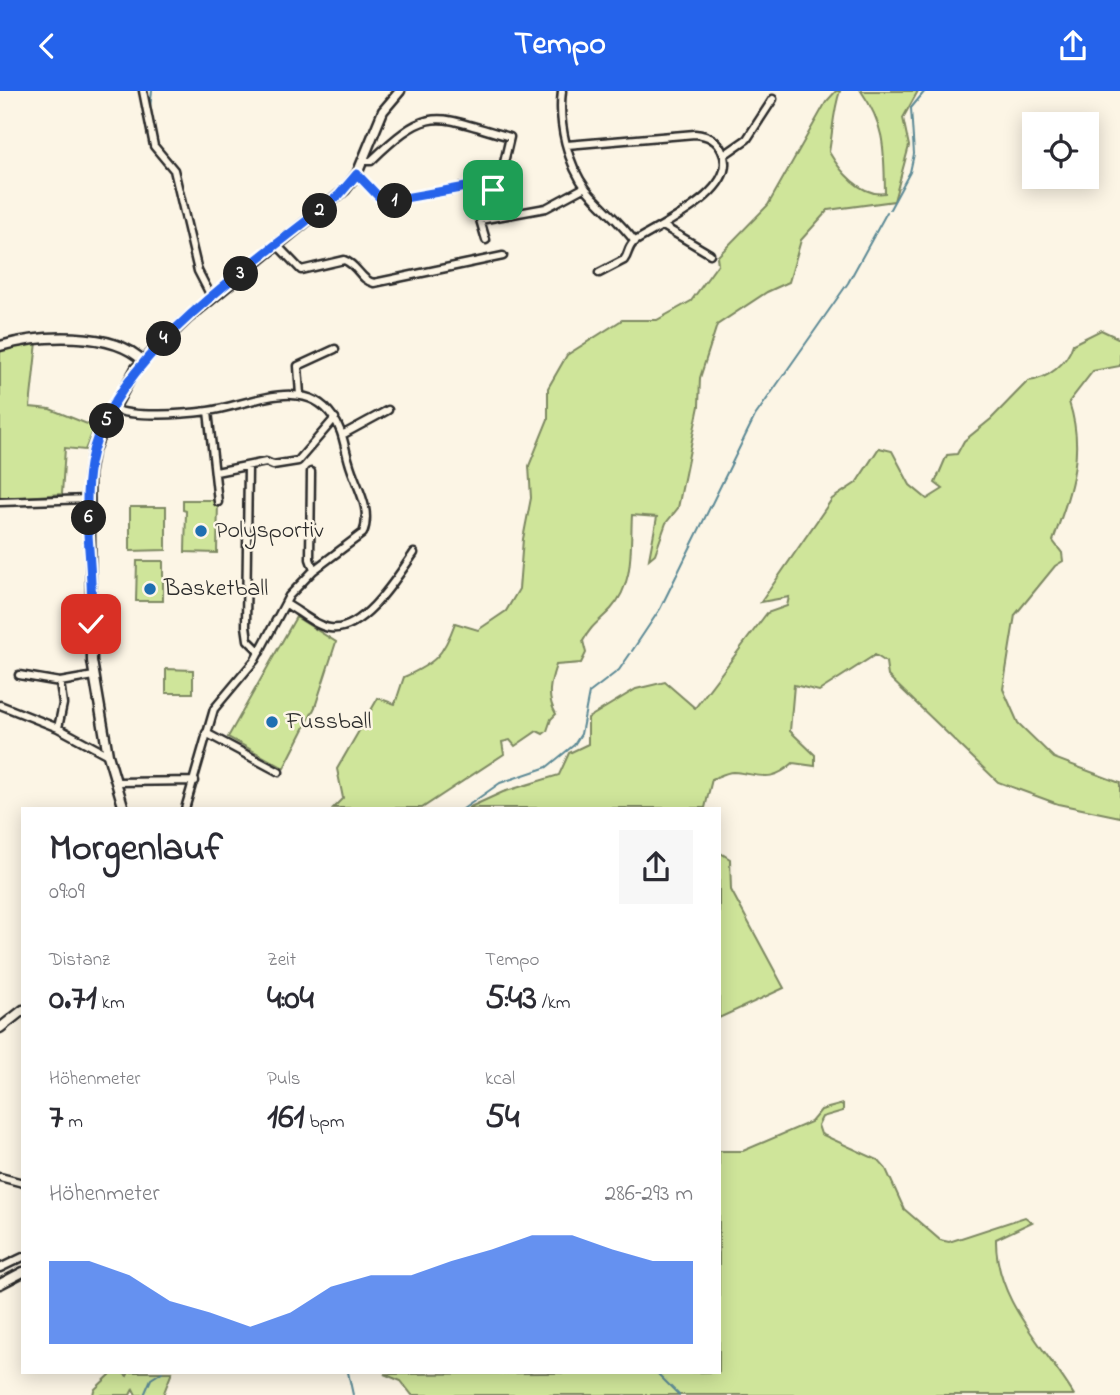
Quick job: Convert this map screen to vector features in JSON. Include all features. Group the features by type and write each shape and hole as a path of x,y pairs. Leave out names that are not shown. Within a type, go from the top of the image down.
{"street":[{"path":"143,91 154,146 174,170 198,271 212,298"},
{"path":"123,807 108,755 94,676 89,499 91,461 113,408 143,361 212,298 339,195 357,174 383,111 400,91"},
{"path":"562,91 562,124 567,145 585,187 635,242"},
{"path":"724,155 747,139 773,99"},
{"path":"357,174 379,197 388,201 466,187 489,191 499,184 510,137 445,119 430,118 414,125 369,162 362,161"},
{"path":"567,145 695,134 716,141 724,155 725,167 717,183 692,207 635,242 627,249 624,260 599,273"},
{"path":"486,240 480,220 546,208 585,187"},
{"path":"663,226 710,254"},
{"path":"277,245 301,270 344,260 354,265 363,278 374,282 503,256"},
{"path":"0,346 29,339 67,337 128,349 143,361"},
{"path":"300,395 298,366 335,349"},
{"path":"113,408 128,413 208,411 278,395 300,395 322,405 335,418 363,500 366,524 363,533 314,570 289,596 260,652 214,709 186,807"},
{"path":"342,435 388,410"},
{"path":"208,411 218,502"},
{"path":"216,472 265,462 273,465 298,461 335,418"},
{"path":"248,467 246,626 248,640 260,652"},
{"path":"311,472 310,559 314,570"},
{"path":"0,502 89,499"},
{"path":"286,604 326,628 345,626 384,596 414,553"},
{"path":"19,675 60,682 94,676"},
{"path":"58,728 63,704 60,682"},
{"path":"0,705 58,728 108,755"},
{"path":"206,733 279,772"},
{"path":"116,782 195,781"},
{"path":"0,1028 21,1012"},
{"path":"0,1177 21,1182"},
{"path":"0,1268 21,1258"},
{"path":"0,1283 21,1273"}],"green space":[{"path":"836,91 840,91 829,152 839,167 860,187 876,193 885,193 882,140 875,116 861,91 918,91 903,118 909,146 894,201 828,210 801,240 789,282 767,292 717,325 700,378 699,406 678,508 666,523 655,554 649,559 657,517 632,515 630,564 624,588 619,599 583,641 586,653 581,663 556,665 550,690 556,714 547,731 543,734 537,731 515,746 510,740 502,742 504,754 424,807 334,807 343,798 337,769 378,698 395,704 404,677 437,657 455,623 478,630 506,611 519,589 523,539 531,498 529,466 548,419 548,388 567,355 622,320 657,320 691,301 718,264 717,257 768,205 826,102"},
{"path":"1101,330 1120,339 1120,366 1093,371 1069,402 1074,421 1076,456 1070,489 1053,541 1062,553 1063,561 1055,566 1015,615 1003,689 1018,723 1054,758 1120,783 1120,817 1058,804 998,782 888,676 886,662 875,655 819,691 794,685 790,731 815,755 815,766 793,763 771,776 733,772 725,774 712,779 705,807 470,807 503,792 559,775 569,753 588,744 588,718 636,689 665,682 695,708 767,613 787,606 789,597 761,602 832,499 856,483 879,448 892,451 910,485 927,499 943,489 935,483 947,455 957,454 964,441 991,419 1028,381 1043,377 1056,369 1073,344"},
{"path":"37,342 30,407 50,409 95,427 85,450 65,448 62,494 0,499 0,351"},
{"name":"Polysportiv","path":"183,500 218,500 217,553 185,552 186,511 183,510"},
{"path":"130,507 166,507 166,550 130,551"},
{"name":"Basketball","path":"137,561 163,561 163,601 136,601"},
{"name":"Fussball","path":"296,617 336,642 315,707 284,768 228,737"},
{"path":"166,669 193,670 193,693 166,693"},
{"path":"721,853 730,859 731,890 784,988 721,1017"},
{"path":"843,1104 843,1111 822,1117 818,1125 821,1134 878,1160 886,1169 904,1209 940,1240 949,1242 1025,1217 1032,1222 996,1239 998,1261 1012,1302 1074,1395 412,1395 401,1381 384,1374 721,1374 721,1151 743,1151 811,1122 821,1110"},
{"path":"111,1374 171,1374 163,1395 136,1395 133,1389 130,1395 93,1395 94,1390"}],"waterway":[{"path":"152,91 150,108 158,147"},
{"path":"890,209 910,172 914,154 911,108 925,91"},
{"path":"632,651 660,609 755,416 848,283 887,212"},
{"path":"466,807 500,783 547,767 574,745 581,734 589,693 619,670 630,654"},
{"path":"144,1395 151,1379 159,1374"},
{"path":"348,1374 353,1395"},
{"path":"658,1374 679,1395"}],"place":[{"name":"Polysportiv","path":"201,531"},
{"name":"Basketball","path":"150,589"},
{"name":"Fussball","path":"272,722"}],"route":[{"path":"91,624 91,461 113,408 136,368 174,330 339,195 357,174 379,197 388,201 466,187 493,190"}]}
